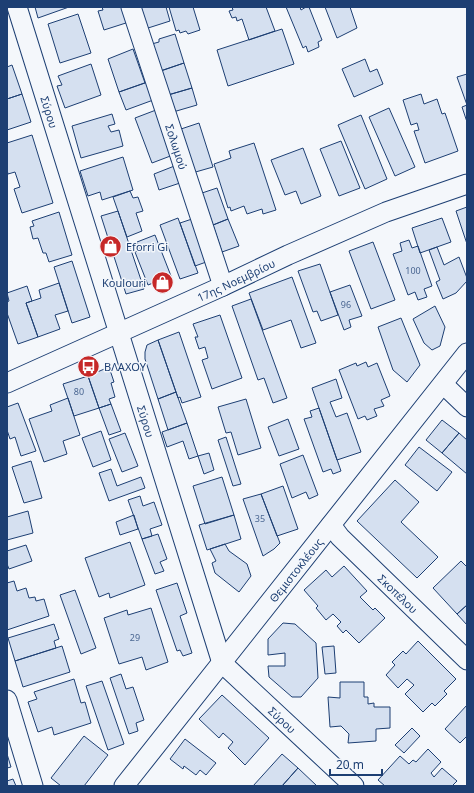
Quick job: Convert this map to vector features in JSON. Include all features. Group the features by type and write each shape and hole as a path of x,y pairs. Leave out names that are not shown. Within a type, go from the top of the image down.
{"street":[{"name":"Σύρου","path":"17,7 222,663 354,786"},
{"name":"Σολωμού","path":"131,7 223,286"},
{"name":"17ης Νοεμβρίου","path":"7,383 386,212 467,184"},
{"name":"Θεμιστοκλέους","path":"124,786 467,353"},
{"path":"443,384 467,407"},
{"name":"Σκοπέλου","path":"331,525 340,536 467,660"},
{"path":"7,700 33,786"}],"building":[{"path":"35,7 69,7 38,18"},
{"path":"102,7 124,7 129,22 104,30 98,11 103,10"},
{"path":"138,7 166,7 170,21 145,29"},
{"path":"169,7 193,7 200,30 188,34 186,31 180,33 179,30 176,31"},
{"path":"232,7 266,7 275,31 249,40 242,19 237,21 236,17 232,18 229,11 233,10"},
{"path":"286,7 300,7 301,10 309,7 322,40 318,42 319,47 308,52 306,46 303,48"},
{"path":"325,7 350,7 357,28 337,38"},
{"path":"78,14 91,53 60,63 48,24"},
{"path":"282,29 294,64 228,86 217,50"},
{"path":"175,34 184,63 157,72 148,45 159,42 159,39"},
{"path":"133,49 145,83 119,92 108,59"},
{"path":"365,59 370,72 377,69 383,84 354,97 342,69"},
{"path":"184,63 192,88 168,95 161,71"},
{"path":"91,64 101,95 65,108 57,86 62,85 58,76"},
{"path":"12,65 22,94 7,99 7,67"},
{"path":"467,74 467,105 457,77"},
{"path":"150,81 156,99 126,110 119,92"},
{"path":"192,88 197,105 173,112 168,95"},
{"path":"22,94 31,122 7,130 7,99"},
{"path":"421,94 424,104 437,99 442,114 445,113 458,151 425,163 414,131 419,130 417,123 411,125 403,100"},
{"path":"467,105 467,122 462,107"},
{"path":"389,108 415,167 395,176 369,117"},
{"path":"156,110 173,155 152,163 135,118"},
{"path":"112,114 115,124 108,126 111,132 119,130 123,146 81,158 72,126"},
{"path":"361,115 387,179 365,189 338,125"},
{"path":"199,123 213,167 192,173 178,130"},
{"path":"32,135 53,203 22,213 14,189 20,187 15,172 8,174 7,170 7,143"},
{"path":"341,141 360,188 339,196 320,149"},
{"path":"254,143 276,210 263,214 262,209 247,214 244,206 231,211 230,207 228,208 214,164 231,158 229,151"},
{"path":"303,148 321,196 301,204 296,191 285,195 271,160"},
{"path":"123,157 133,190 102,200 100,192 88,196 80,171"},
{"path":"177,165 183,182 159,190 154,174"},
{"path":"217,188 228,219 213,225 202,193"},
{"path":"130,191 133,198 138,197 143,211 136,213 142,231 127,237 113,197"},
{"path":"467,207 467,244 456,211"},
{"path":"118,211 144,289 126,294 101,216"},
{"path":"59,212 72,255 49,262 46,253 43,253 38,238 33,239 30,227 34,226 32,221"},
{"path":"178,218 198,273 180,279 160,225"},
{"path":"195,218 209,261 195,266 180,223"},
{"path":"442,218 451,242 420,253 412,228"},
{"path":"228,219 239,246 222,252 213,225"},
{"path":"155,235 171,276 148,285 135,252 140,250 137,242"},
{"path":"409,240 412,248 418,246 432,286 424,289 427,297 418,300 415,292 408,295 393,254 402,251 400,243"},
{"path":"373,242 395,300 371,309 349,251"},
{"path":"437,247 444,265 459,257 467,278 467,281 456,293 443,299 436,282 440,280 429,250"},
{"path":"72,261 90,317 72,323 54,267"},
{"path":"320,264 338,315 321,321 317,311 313,312 298,271"},
{"path":"292,277 316,343 301,348 291,320 263,330 249,293"},
{"path":"59,283 68,311 55,315 60,329 38,337 26,303 41,298 39,290"},
{"path":"350,285 362,316 349,320 351,327 344,330 330,292"},
{"path":"27,286 32,301 26,303 38,337 18,344 7,313 7,302 9,301 7,293"},
{"path":"251,299 287,398 273,403 264,378 258,380 232,306"},
{"path":"435,306 445,327 440,346 432,350 424,343 413,319"},
{"path":"220,315 242,378 212,389 202,360 208,358 205,347 199,349 195,337 198,337 193,324"},
{"path":"401,318 420,365 407,382 393,370 378,327"},
{"path":"179,332 201,397 182,403 180,397 178,398 158,340"},
{"path":"158,340 176,392 158,399 145,359 145,352 147,345"},
{"path":"366,362 368,367 377,363 390,396 381,400 384,406 374,409 377,416 367,420 365,416 358,419 339,370 356,363 357,366"},
{"path":"109,367 114,382 111,383 115,397 109,399 111,404 99,408 88,376"},
{"path":"88,376 99,408 74,416 63,384"},
{"path":"336,379 342,398 330,402 336,417 347,413 361,452 337,460 312,388"},
{"path":"176,392 187,423 168,430 158,399"},
{"path":"68,398 80,435 63,441 67,454 44,462 29,419 52,411 50,405"},
{"path":"246,399 261,448 238,455 231,432 226,433 218,407"},
{"path":"18,403 36,451 21,456 15,437 10,439 7,430 7,407"},
{"path":"111,404 121,431 109,435 99,408"},
{"path":"319,408 341,471 333,474 331,469 323,472 304,419 312,417 310,411"},
{"path":"288,419 299,449 279,456 268,427"},
{"path":"442,420 459,433 442,453 426,440"},
{"path":"187,423 198,456 189,459 183,441 167,447 162,432"},
{"path":"101,431 111,460 93,467 82,438"},
{"path":"125,433 138,466 122,472 109,439"},
{"path":"459,433 467,440 467,474 442,453"},
{"path":"226,437 241,484 233,486 218,440"},
{"path":"419,447 452,472 437,491 405,465"},
{"path":"209,453 214,470 204,474 198,456"},
{"path":"303,455 318,495 309,499 306,492 292,498 280,464"},
{"path":"31,461 42,498 24,503 12,467"},
{"path":"111,469 117,486 141,477 145,488 109,501 99,473"},
{"path":"222,477 234,515 205,524 193,486"},
{"path":"395,480 419,502 401,522 438,557 417,578 357,521"},
{"path":"283,486 298,529 277,536 261,494"},
{"path":"261,494 280,543 263,556 243,499"},
{"path":"140,496 143,506 154,502 162,525 150,529 152,536 142,539 128,500"},
{"path":"28,511 33,533 7,540 7,517"},
{"path":"134,515 138,529 120,535 116,522"},
{"path":"234,515 241,539 207,550 199,525"},
{"path":"158,534 167,559 160,562 164,571 155,574 142,539"},
{"path":"130,542 145,585 110,598 109,593 99,597 85,558"},
{"path":"225,544 229,551 247,564 251,576 239,592 215,573 212,563 216,561 210,549"},
{"path":"26,545 32,561 9,569 7,564 7,551"},
{"path":"461,561 467,567 467,605 457,614 433,588"},
{"path":"344,566 367,591 360,597 373,610 375,608 385,618 359,643 346,630 343,633 337,626 341,622 333,614 326,620 316,608 318,606 304,590 326,570 332,577"},
{"path":"14,581 17,591 26,588 29,598 35,597 36,601 44,599 49,616 7,630 7,583"},
{"path":"177,583 187,613 180,616 192,653 183,656 180,650 177,651 156,590"},
{"path":"75,590 96,648 81,654 60,595"},
{"path":"467,605 467,625 457,614"},
{"path":"151,608 168,662 146,670 142,657 119,664 104,618 127,610 128,615"},
{"path":"283,623 295,624 316,643 318,678 301,697 292,697 269,677 268,666 285,666 285,653 268,655 268,639"},
{"path":"54,624 59,639 54,641 56,648 15,661 8,638"},
{"path":"418,641 456,679 444,691 447,694 435,706 432,703 423,712 405,694 414,685 407,679 398,688 386,675 395,665 392,662 403,651 406,654"},
{"path":"62,646 70,672 23,687 15,661"},
{"path":"334,646 336,673 325,674 322,647"},
{"path":"121,674 126,689 133,687 144,720 136,723 138,731 129,734 110,678"},
{"path":"74,679 81,703 85,702 91,723 54,735 52,727 38,732 28,702 37,699 34,692"},
{"path":"102,681 124,744 108,750 86,686"},
{"path":"340,682 364,682 364,697 368,697 368,704 374,703 374,707 390,707 390,728 376,729 376,741 348,743 349,734 341,726 330,727 328,697 340,698"},
{"path":"222,695 269,738 245,765 228,748 233,742 223,733 219,738 199,719"},
{"path":"467,705 467,736 460,743 445,729"},
{"path":"412,728 420,736 404,753 395,745"},
{"path":"84,736 108,755 84,786 61,786 51,778"},
{"path":"185,739 216,763 206,775 200,770 196,775 184,766 183,769 170,759"},
{"path":"428,749 441,762 431,773 434,777 442,768 457,781 452,786 385,786 378,780 400,756 409,764 413,760 416,762"},
{"path":"7,754 11,767 7,768"},
{"path":"282,754 298,768 282,786 253,786"},
{"path":"298,768 317,786 282,786"},
{"path":"13,779 16,786 7,786 7,781"}],"place":[{"name":"Eforri Gi","path":"110,246"},
{"name":"Koulouri","path":"162,282"},
{"name":"ΒΛΑΧΟΥ","path":"89,366"}]}
